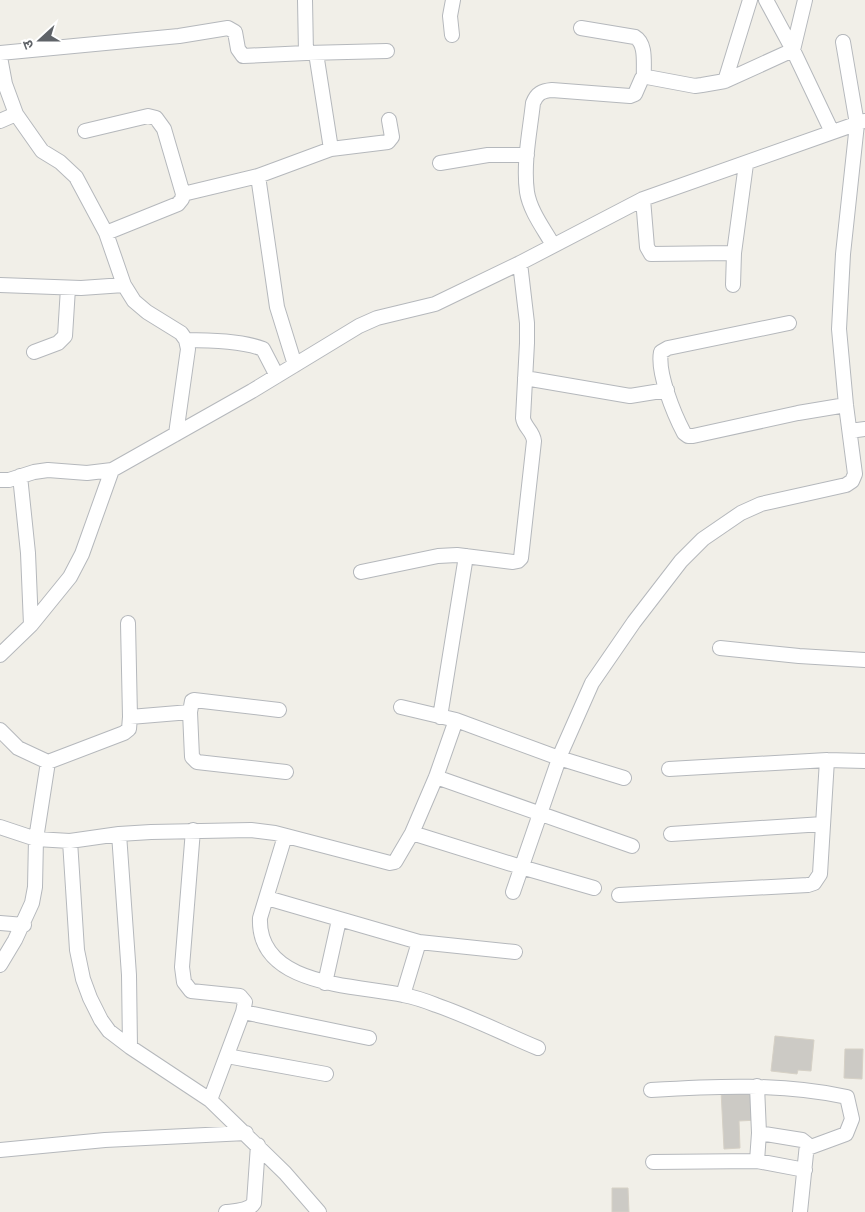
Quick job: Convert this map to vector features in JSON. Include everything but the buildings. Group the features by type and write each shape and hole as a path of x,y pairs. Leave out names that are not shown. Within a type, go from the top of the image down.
{"street":[{"path":"305,0 311,53 331,148"},
{"path":"452,35 450,16 453,0"},
{"path":"725,80 750,0"},
{"path":"766,0 794,50 832,132"},
{"path":"794,50 805,0"},
{"path":"176,434 188,358 186,340 181,333 147,312 134,301 124,284 106,233 76,177 60,162 42,151 16,114 5,84 0,55 169,37 228,28 235,32 238,49 243,56 387,51"},
{"path":"553,245 530,202 527,192 527,155 533,102 536,95 552,90 630,96 635,94 644,77 642,46 639,40 635,37 581,28"},
{"path":"514,892 559,758 592,683 634,622 681,561 703,538 741,513 761,504 846,486 852,481 855,474 839,329 844,254 861,122 843,42"},
{"path":"644,77 694,86 725,80 794,50"},
{"path":"0,121 16,114"},
{"path":"85,131 148,116 156,118 164,129 183,194 178,204 106,233"},
{"path":"183,194 258,176 331,148 388,142 392,138 389,120"},
{"path":"0,480 9,480 34,472 48,470 87,473 112,470 359,326 377,318 435,304 520,263 643,199 861,122"},
{"path":"440,163 488,155 527,155"},
{"path":"733,285 734,254 746,164"},
{"path":"258,176 277,307 295,365"},
{"path":"643,199 647,247 651,254 734,254"},
{"path":"360,572 438,556 466,556 513,562 518,561 522,554 534,441 532,433 523,423 527,323 520,263"},
{"path":"0,285 68,288 124,284"},
{"path":"34,352 58,344 65,336 68,288"},
{"path":"789,322 668,348 661,352 661,368 667,390 684,433 688,436 693,436 798,413 846,405"},
{"path":"186,340 220,342 263,349 276,376"},
{"path":"525,378 630,396 667,390"},
{"path":"850,431 865,429"},
{"path":"0,655 31,625 70,577 82,554 112,470"},
{"path":"20,476 28,553 31,625"},
{"path":"440,717 466,556"},
{"path":"0,730 18,748 48,762 124,733 129,729 128,623"},
{"path":"720,648 865,660"},
{"path":"279,710 197,700 192,702 190,712 192,757 197,762 286,772"},
{"path":"401,707 456,720 559,758 624,778"},
{"path":"130,717 190,712"},
{"path":"0,828 36,839 70,841 119,834 193,830 251,830 285,836 390,863 395,862 412,833 436,777 456,720"},
{"path":"669,769 827,760 865,761"},
{"path":"619,895 808,885 814,883 820,874 827,760"},
{"path":"0,964 24,925 32,904 35,887 36,839 48,762"},
{"path":"436,777 632,846"},
{"path":"671,834 823,824"},
{"path":"193,830 184,982 191,991 240,996 245,1002 210,1100"},
{"path":"412,833 594,888"},
{"path":"119,834 129,975 130,1047"},
{"path":"285,836 260,918 260,930 272,955 281,964 325,983 403,995 436,1005 538,1048"},
{"path":"70,841 77,950 83,979 90,998 109,1031 210,1100 258,1145 319,1212"},
{"path":"267,898 419,942 515,952"},
{"path":"325,983 340,920"},
{"path":"0,923 24,925"},
{"path":"403,995 419,942"},
{"path":"243,1012 369,1038"},
{"path":"226,1056 326,1074"},
{"path":"757,1161 759,1133 758,1086"},
{"path":"651,1090 758,1086 828,1093 847,1098 852,1119 846,1134 808,1148"},
{"path":"759,1133 802,1140 807,1144 800,1212"},
{"path":"0,1150 105,1140 246,1134"},
{"path":"226,1212 252,1207 254,1203 258,1145"},
{"path":"652,1162 757,1161 805,1170"}]}
